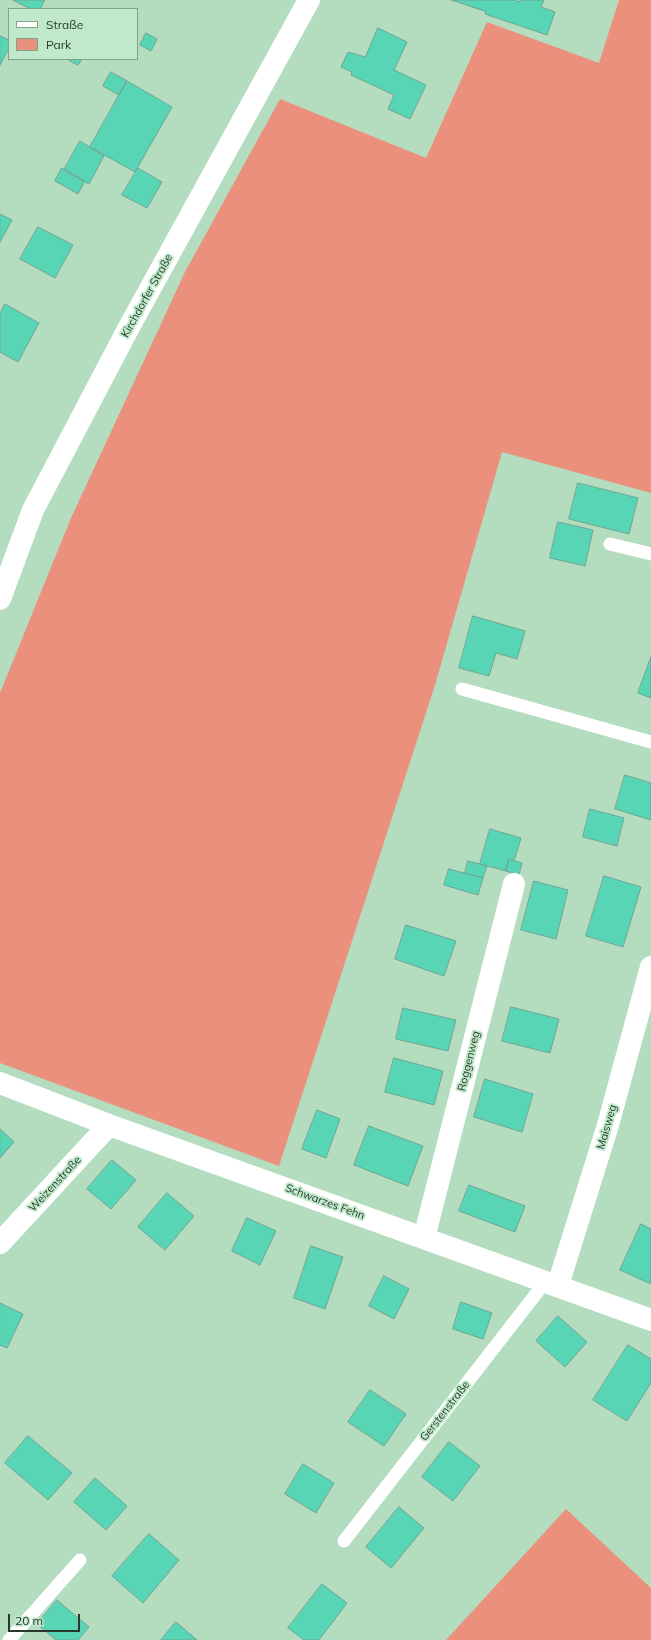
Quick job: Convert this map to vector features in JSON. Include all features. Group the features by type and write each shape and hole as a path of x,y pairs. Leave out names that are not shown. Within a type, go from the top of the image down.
{"street":[{"name":"Kirchdorfer Straße","path":"0,599 33,510 128,329 310,0"},
{"name":"Roggenweg","path":"424,1238 514,884"},
{"name":"Maisweg","path":"552,1283 608,1125 651,968"},
{"name":"Schwarzes Fehn","path":"0,1083 110,1125 552,1283 651,1320"},
{"name":"Weizenstraße","path":"0,1243 110,1125"}],"lane":[{"path":"610,544 651,554"},
{"path":"462,688 651,742"},
{"name":"Gerstenstraße","path":"344,1541 552,1283"},
{"path":"9,1640 80,1560"}],"green space":[{"path":"619,0 651,0 651,493 502,452 435,685 279,1166 0,1063 0,693 71,518 185,272 280,99 426,158 487,22 599,63"},
{"path":"566,1509 651,1588 651,1640 446,1640"}],"building":[{"path":"13,0 45,0 41,8 29,8"},
{"path":"452,0 514,0 520,2 520,0 544,0 541,7 555,12 547,35 485,14 486,12"},
{"path":"378,28 407,42 394,70 426,85 410,119 388,109 394,95 351,75 352,72 341,67 348,52 365,57"},
{"path":"146,33 157,39 151,51 140,45"},
{"path":"0,36 8,40 8,50 0,65"},
{"path":"69,60 81,60 78,65"},
{"path":"111,72 127,81 119,95 103,86"},
{"path":"127,81 172,107 135,172 90,147"},
{"path":"80,141 104,156 89,184 64,170"},
{"path":"62,168 85,181 78,194 55,181"},
{"path":"138,168 162,182 147,208 122,195"},
{"path":"0,214 12,220 0,242"},
{"path":"38,227 73,245 55,278 20,259"},
{"path":"5,304 39,323 18,362 0,352 0,314"},
{"path":"578,483 638,498 629,534 569,519"},
{"path":"558,522 593,530 585,566 550,558"},
{"path":"473,616 525,631 517,659 496,653 489,676 459,668"},
{"path":"651,657 651,698 638,693"},
{"path":"625,775 651,783 651,820 615,809"},
{"path":"590,809 624,818 617,846 583,837"},
{"path":"490,829 521,838 514,861 509,859 506,871 480,864"},
{"path":"509,859 522,863 519,875 506,871"},
{"path":"468,861 487,866 483,878 465,873"},
{"path":"449,869 483,878 478,895 444,885"},
{"path":"604,876 641,887 623,947 586,936"},
{"path":"534,881 568,890 556,939 521,930"},
{"path":"406,925 456,941 444,976 395,959"},
{"path":"511,1007 559,1019 550,1053 502,1041"},
{"path":"403,1008 456,1020 448,1051 396,1039"},
{"path":"394,1058 443,1071 434,1105 385,1092"},
{"path":"485,1079 533,1094 522,1132 474,1117"},
{"path":"317,1110 340,1119 326,1158 302,1149"},
{"path":"369,1126 423,1146 408,1186 354,1165"},
{"path":"0,1129 14,1142 0,1158"},
{"path":"112,1160 136,1180 111,1209 87,1189"},
{"path":"469,1185 525,1206 515,1232 459,1211"},
{"path":"167,1193 194,1216 165,1250 138,1227"},
{"path":"247,1218 276,1231 260,1265 232,1251"},
{"path":"641,1224 651,1229 651,1284 620,1270"},
{"path":"311,1246 343,1257 325,1309 294,1298"},
{"path":"384,1276 409,1289 394,1319 369,1306"},
{"path":"461,1302 492,1313 483,1339 453,1329"},
{"path":"0,1303 23,1314 7,1348 0,1345"},
{"path":"558,1316 587,1342 565,1367 536,1341"},
{"path":"628,1345 651,1359 651,1383 627,1421 593,1400"},
{"path":"370,1390 406,1414 384,1446 348,1422"},
{"path":"28,1436 72,1473 48,1500 5,1463"},
{"path":"449,1442 480,1466 453,1501 422,1477"},
{"path":"303,1464 334,1483 316,1513 285,1494"},
{"path":"95,1478 127,1506 106,1530 74,1502"},
{"path":"399,1507 424,1528 391,1568 366,1547"},
{"path":"149,1534 179,1560 143,1603 112,1576"},
{"path":"322,1584 347,1603 319,1640 304,1640 288,1628"},
{"path":"57,1600 89,1627 78,1640 56,1640 37,1624"},
{"path":"176,1622 197,1640 161,1640"}]}
